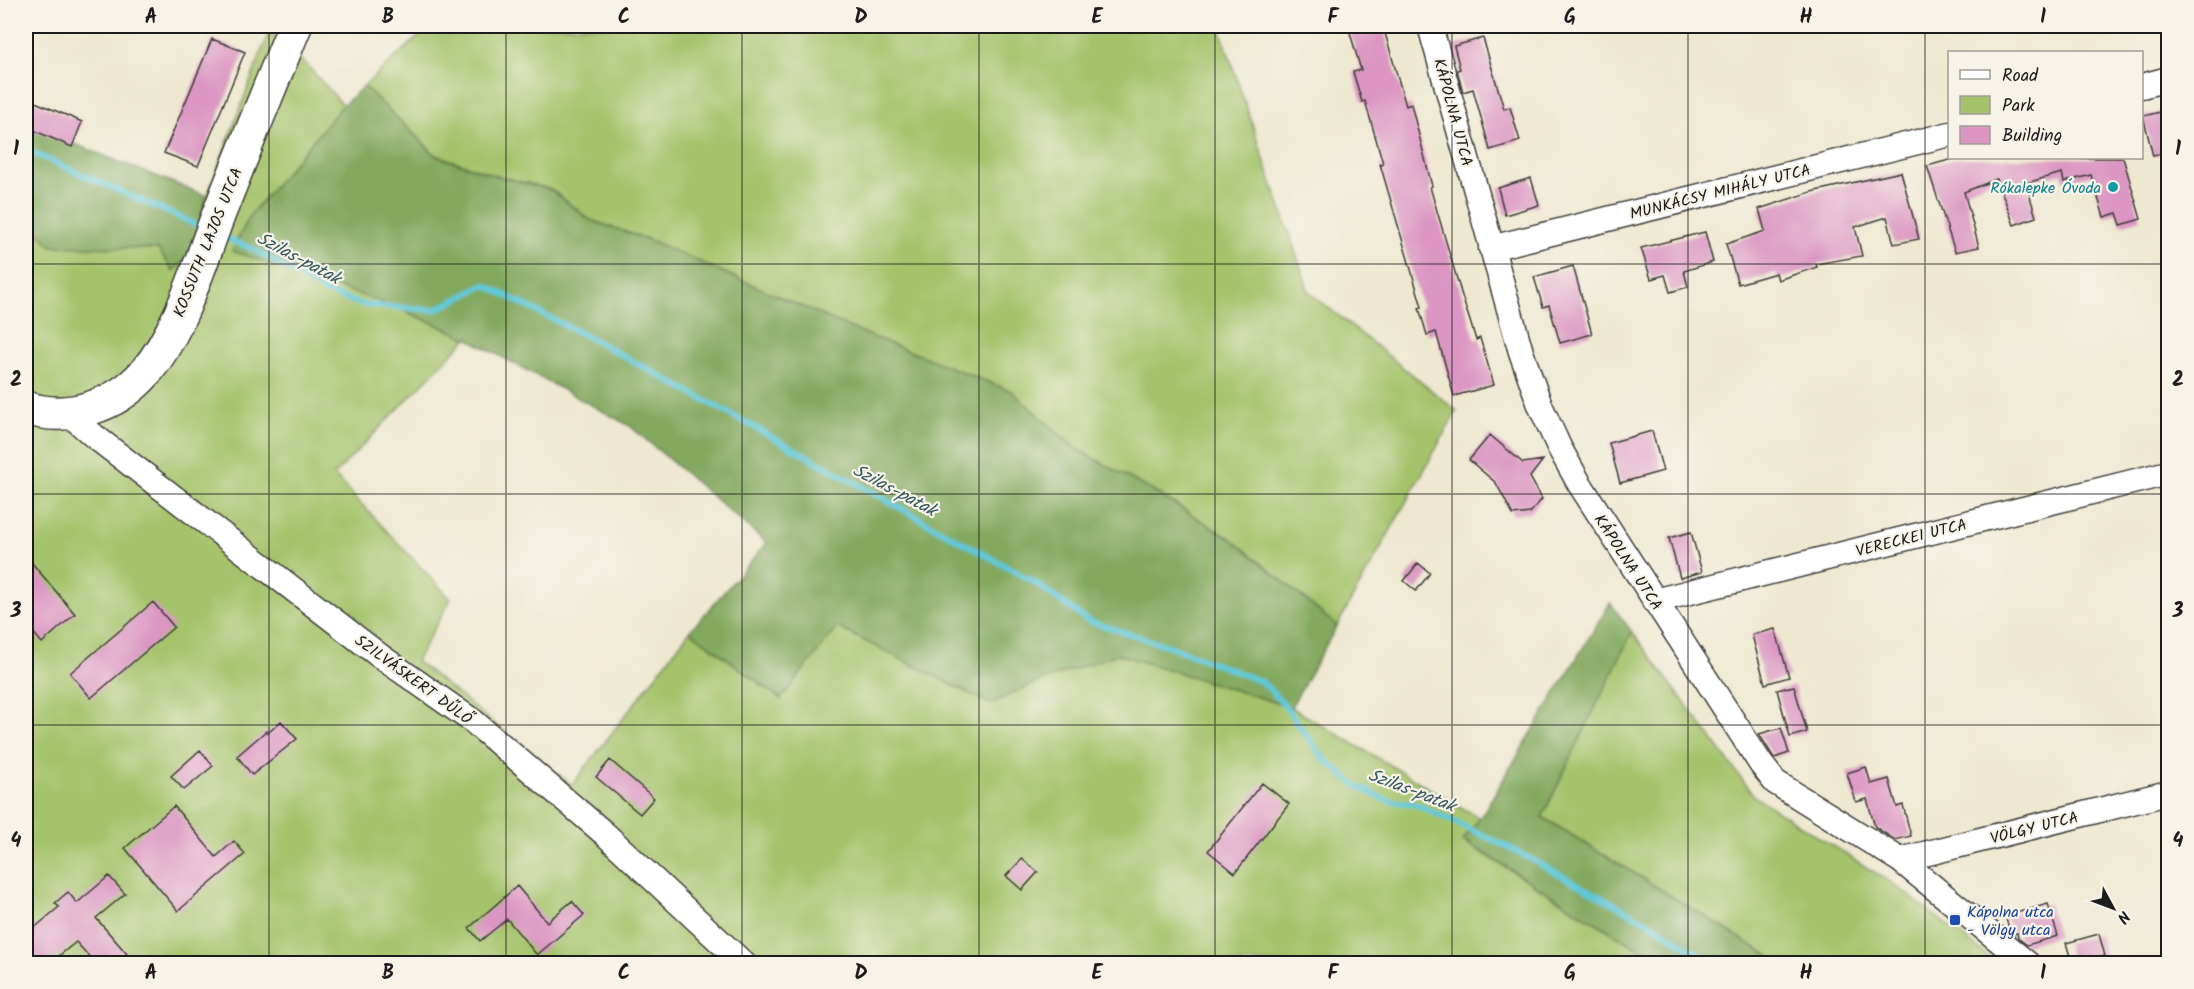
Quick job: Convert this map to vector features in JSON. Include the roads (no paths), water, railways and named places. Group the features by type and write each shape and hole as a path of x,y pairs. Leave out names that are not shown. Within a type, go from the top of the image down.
{"main road":[{"name":"KOSSUTH LAJOS UTCA","path":"26,408 35,411 68,413 103,405 124,392 144,374 161,351 186,300 295,26"}],"street":[{"name":"KÁPOLNA UTCA","path":"1430,26 1521,352 1540,405 1559,447 1612,536 1775,782 1900,860 2028,963"},
{"path":"2143,86 2169,79"},
{"name":"MUNKÁCSY MIHÁLY UTCA","path":"1491,248 1948,134"},
{"name":"SZILVÁSKERT DŰLŐ","path":"68,413 94,436 380,656 474,722 605,834 744,963"},
{"name":"VERECKEI UTCA","path":"1654,601 2169,473"},
{"name":"VÖLGY UTCA","path":"1900,860 2169,793"}],"waterway":[{"name":"Szilas-patak","path":"26,150 204,228"},
{"name":"Szilas-patak","path":"221,236 255,250 325,292 364,305 435,310 485,285 594,340 1034,582 1088,621 1172,647 1262,682 1282,702 1324,759 1357,786 1386,800 1418,805 1508,847 1655,926 1713,964"}],"place":[{"name":"Rókalepke Óvoda","path":"2113,187"},
{"name":"Kápolna utca - Völgy utca","path":"1955,920"}]}
